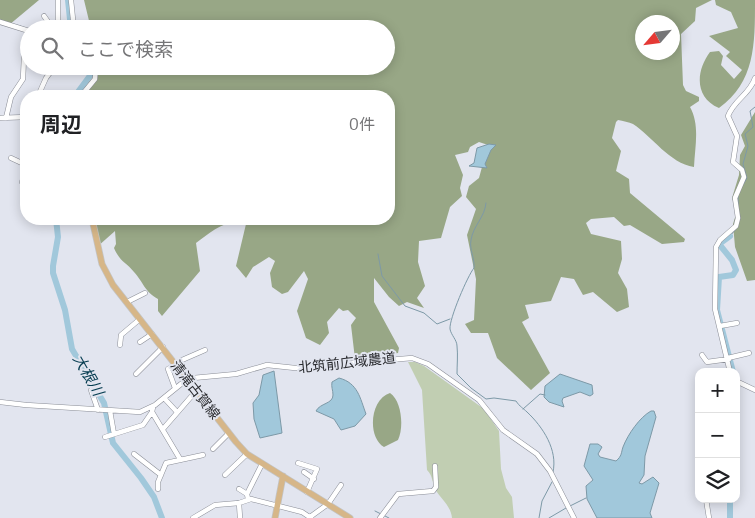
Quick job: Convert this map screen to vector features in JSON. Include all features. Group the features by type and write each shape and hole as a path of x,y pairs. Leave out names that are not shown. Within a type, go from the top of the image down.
{"main road":[{"name":"清滝古賀線","path":"93,225 104,269 126,302 247,454 350,518"},
{"path":"275,518 283,476"}],"street":[{"path":"58,0 58,20"},
{"path":"71,0 73,20"},
{"path":"44,16 49,20"},
{"path":"0,22 20,28"},
{"path":"6,118 11,97 23,79 23,75"},
{"path":"41,90 48,75"},
{"path":"86,90 94,80 95,75"},
{"path":"730,368 729,358 715,309 716,247 720,240 736,226 738,218 735,198 744,177 742,170 733,162 737,136 728,116 730,109 737,100 745,95 755,78"},
{"path":"0,118 20,117"},
{"path":"11,158 20,162"},
{"path":"126,302 145,293"},
{"path":"120,345 121,335 140,319"},
{"path":"720,326 736,323"},
{"path":"140,342 152,334"},
{"path":"741,347 741,354"},
{"path":"136,374 163,348"},
{"path":"174,388 168,370 175,364 205,350"},
{"path":"702,355 706,362 749,353"},
{"name":"北筑前広域農道","path":"0,402 140,412 152,409 174,388 188,380 236,374 267,365 295,368 400,357 417,359 483,403 504,430 537,454 550,471 574,518"},
{"path":"740,383 753,389"},
{"path":"91,390 98,410"},
{"path":"163,429 196,391"},
{"path":"164,398 177,412"},
{"path":"152,409 180,459"},
{"path":"105,437 143,425 152,409"},
{"path":"109,411 114,434"},
{"path":"212,449 229,433"},
{"path":"134,454 161,475"},
{"path":"225,476 247,454"},
{"path":"158,489 166,463 204,455"},
{"path":"298,463 317,469 307,492"},
{"path":"193,518 214,505 240,503 247,497 262,464"},
{"path":"380,518 398,494 433,490 436,487 435,466"},
{"path":"304,472 314,479"},
{"path":"241,496 302,512 311,517 328,504 341,485"},
{"path":"239,488 247,497"},
{"path":"240,503 240,518"},
{"path":"707,503 709,518"}],"green space":[{"path":"0,0 39,0 9,25 0,22"},
{"path":"84,0 712,0 696,8 695,21 681,34 683,85 686,91 699,97 699,101 690,107 696,128 694,167 685,165 669,155 633,124 618,120 612,138 621,151 616,171 629,179 630,193 685,239 684,242 662,244 630,225 624,226 614,217 591,219 586,223 591,234 621,241 622,259 618,273 627,289 629,307 617,312 593,292 583,295 574,279 561,277 551,301 525,305 529,318 522,322 550,373 531,390 497,358 488,333 471,333 465,324 474,320 476,279 467,235 476,209 466,197 469,186 479,178 488,145 479,142 470,147 468,152 455,155 463,175 460,188 462,196 450,207 441,238 419,241 418,262 425,286 417,298 424,308 407,302 399,306 374,278 374,302 399,348 398,353 355,359 351,325 356,318 348,310 343,311 339,308 327,322 329,333 320,345 306,338 297,311 308,279 304,271 288,292 282,294 272,287 270,273 275,261 269,257 253,267 246,278 236,266 246,225 395,225 395,90 82,90 93,75 395,75 395,20 89,20"},
{"path":"715,0 755,0 753,47 746,74 731,98 719,108 705,97 701,90 700,75 705,59 710,52 719,51 723,56 721,65 734,79 742,70 726,56 730,52 709,36 738,28 731,12 716,5"},
{"path":"755,112 755,280 747,281 735,247 733,224 737,211 732,198 739,175 740,155 745,146 741,135"},
{"path":"94,225 224,225 207,234 196,243 200,271 162,316 158,311 158,299 147,290 116,253 114,248 116,244 115,231 97,247"},
{"path":"408,362 415,362 424,366 484,409 499,431 501,469 506,488 512,497 514,518 452,518 450,510 435,489 427,470 422,390"},
{"path":"390,393 399,408 401,429 398,440 384,447 375,435 373,418 378,403"}],"water":[{"path":"489,144 496,145 491,150 485,164 487,168 469,166 474,163 477,148"},
{"path":"274,371 282,433 260,438 254,419 253,403 259,395 263,375"},
{"path":"560,374 592,385 593,394 590,396 580,392 563,398 564,407 549,402 544,397 545,386"},
{"path":"339,378 354,387 366,414 355,426 341,430 334,419 316,411 320,406 331,400 333,395 332,382"},
{"path":"651,411 654,411 656,417 645,456 644,475 639,483 642,484 653,477 659,483 650,513 652,518 597,518 587,499 586,486 593,480 584,466 590,444 598,444 602,447 598,454 600,457 616,461 631,431"}],"waterway":[{"name":"大根川","path":"68,0 70,20"},
{"path":"3,21 20,26"},
{"name":"大根川","path":"79,90 91,75"},
{"path":"740,190 747,178 743,164 748,146 745,134 753,127 750,111 755,107"},
{"path":"738,196 738,205"},
{"path":"486,203 484,213 474,230 471,240 474,268 459,297 450,324 450,329 457,344 457,374 486,399 494,398 516,401 533,418 544,432 551,447 554,464 553,472"},
{"name":"大根川","path":"57,225 58,237 53,273 65,310 72,349 104,403 113,443 154,497 162,518"},
{"path":"730,236 737,228"},
{"path":"730,236 719,244 732,260 736,270 733,275 719,277 717,310 732,368"},
{"path":"378,254 382,276 405,306 424,313 437,324 450,319"},
{"path":"523,409 540,394 545,395"},
{"path":"539,518 542,501 552,482"},
{"path":"570,506 586,498"},
{"path":"730,503 730,518"},
{"path":"549,518 566,508"},
{"path":"375,511 381,514"},
{"path":"385,516 389,518"}]}
